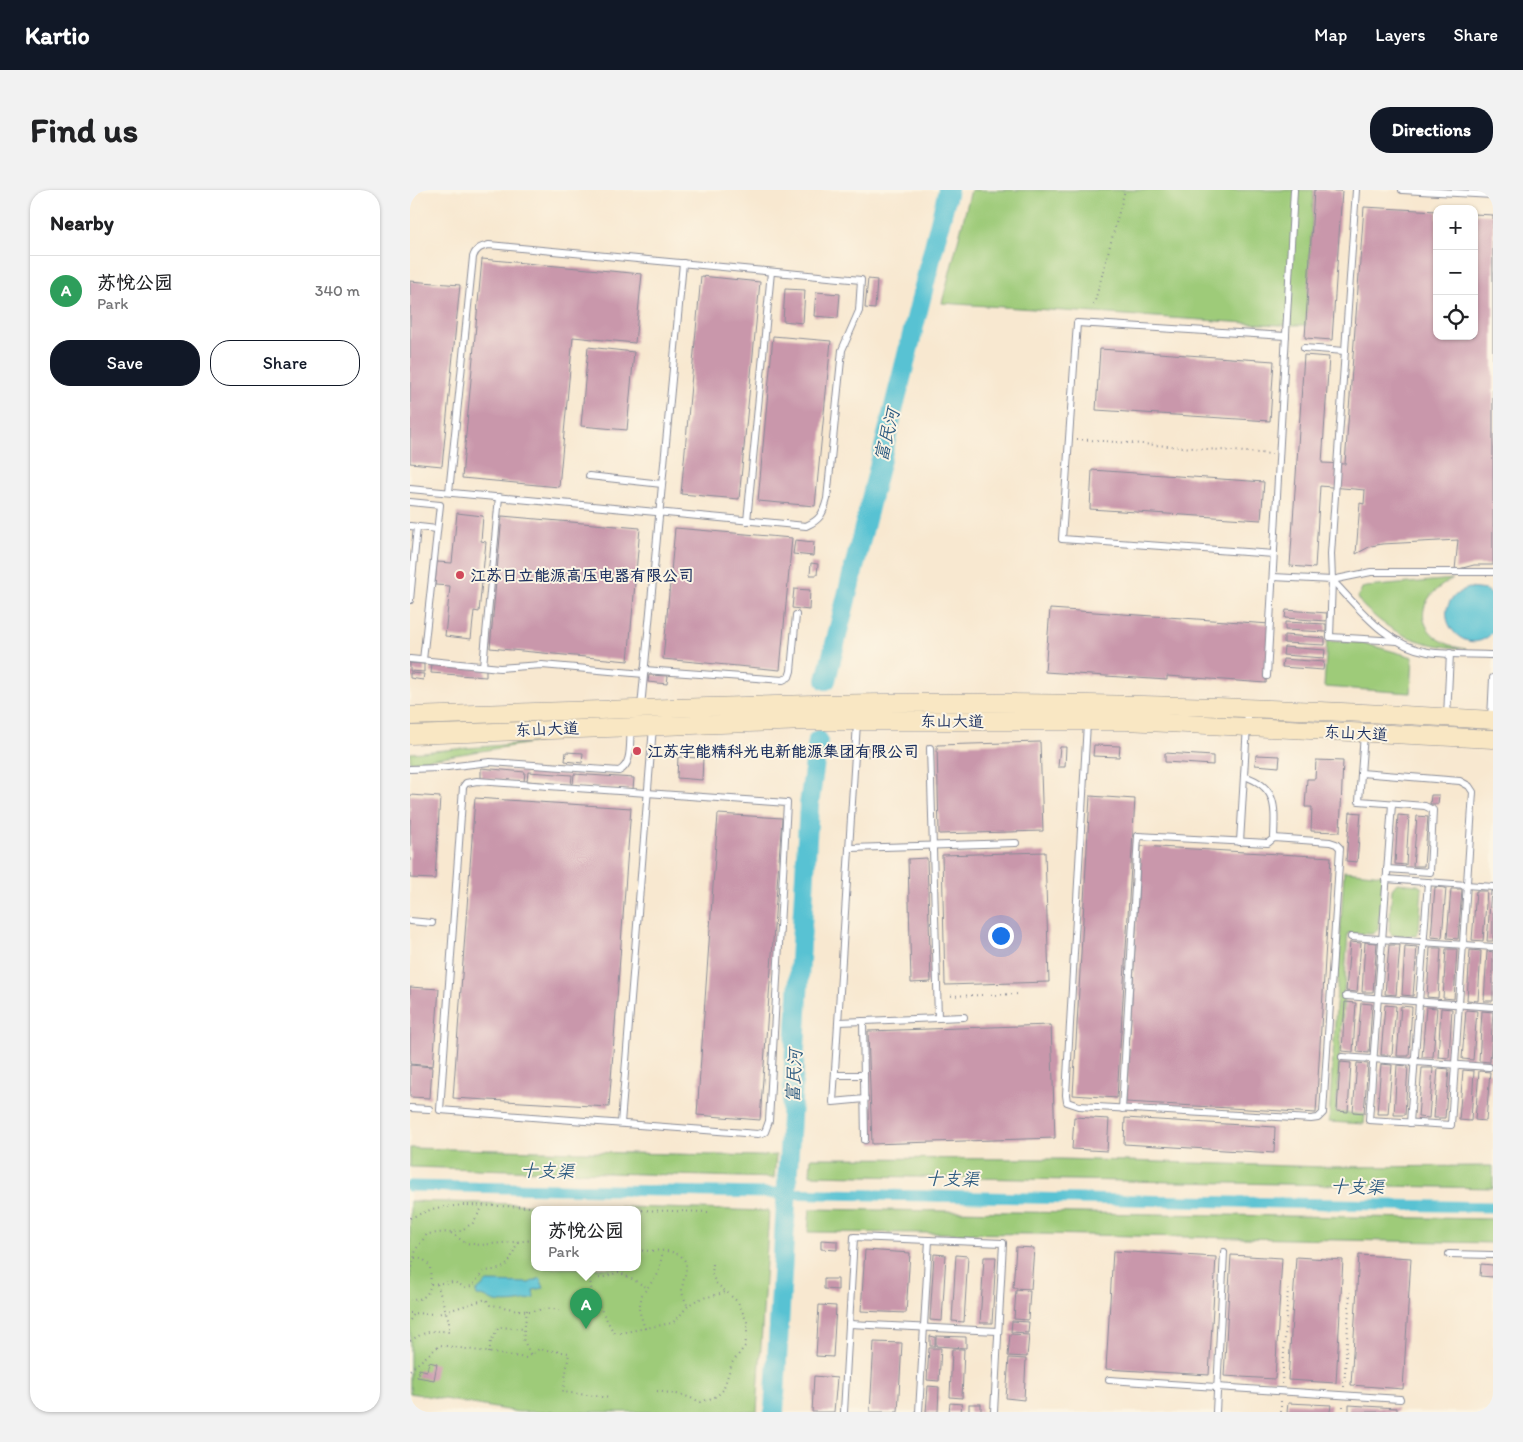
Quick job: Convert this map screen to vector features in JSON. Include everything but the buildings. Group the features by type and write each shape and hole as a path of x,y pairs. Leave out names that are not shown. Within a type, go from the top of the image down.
{"main road":[{"name":"东山大道","path":"410,735 858,712 1088,713 1248,708 1492,720"},
{"name":"东山大道","path":"1088,713 1247,728 1491,739"},
{"name":"东山大道","path":"410,716 641,722"}],"lane":[{"path":"1267,676 1294,190"},
{"path":"1356,190 1331,554 1330,638 1398,641"},
{"path":"1402,190 1493,195"},
{"path":"410,489 806,526 821,518 827,499 842,350 859,311 862,280 490,245 475,251 449,492"},
{"path":"621,1123 648,793 641,722 644,672 684,263"},
{"path":"747,521 772,272"},
{"path":"1274,554 1062,540 1077,324 1286,336"},
{"path":"1304,348 1345,350"},
{"path":"589,476 662,484"},
{"path":"483,666 499,497"},
{"path":"410,502 440,505 423,660"},
{"path":"410,600 414,527 437,529"},
{"path":"1273,577 1332,580 1371,572 1493,572"},
{"path":"1332,580 1373,623 1398,641 1427,652 1493,655"},
{"path":"410,659 500,668 542,664 783,680 788,677 791,671 796,615"},
{"path":"1445,737 1450,653"},
{"path":"1491,739 1493,678"},
{"path":"1240,842 1248,708"},
{"path":"858,712 833,1102 865,1099"},
{"path":"1088,713 1067,1102 1079,1106 1318,1118 1323,1113 1340,848 1330,842 1274,838 1268,843 1138,836 1122,1108"},
{"path":"410,769 439,768 490,762 619,770 625,768 628,763 641,722"},
{"path":"1364,733 1359,801 1432,808 1433,825 1430,872 1387,869"},
{"path":"930,748 938,1018"},
{"path":"1361,773 1460,780 1469,786 1473,792 1474,803 1451,1125 1370,1120 1392,804"},
{"path":"1244,776 1256,780 1269,792 1274,813 1274,838"},
{"path":"477,782 648,793 787,803 769,1121 765,1132 758,1134 440,1110 463,787 466,783 477,782"},
{"path":"850,848 1016,843"},
{"path":"1386,879 1493,887"},
{"path":"1410,1123 1428,882"},
{"path":"410,921 432,923"},
{"path":"1352,937 1493,947"},
{"path":"1346,996 1493,1007"},
{"path":"839,1022 964,1017"},
{"path":"863,1021 865,1140"},
{"path":"1342,1057 1489,1067"},
{"path":"835,1075 864,1075"},
{"path":"410,1108 429,1110"},
{"path":"844,1412 854,1237 1002,1243 994,1412"},
{"path":"919,1412 929,1240"},
{"path":"1216,1412 1224,1252"},
{"path":"1449,1254 1493,1255"},
{"path":"849,1324 998,1331"},
{"path":"1109,1380 1400,1399"}],"path":[{"path":"1094,305 1125,190"},
{"path":"1069,439 1279,454"},
{"path":"938,996 1021,994"},
{"path":"410,1218 435,1208 483,1206 531,1207"},
{"path":"410,1277 418,1244 427,1234 460,1232 473,1223 483,1206"},
{"path":"641,1210 708,1212"},
{"path":"450,1233 466,1243 480,1245 505,1245 518,1241 531,1240"},
{"path":"431,1284 454,1282 465,1287 472,1286 484,1271 502,1270 507,1265 518,1241"},
{"path":"641,1251 672,1252 684,1259 687,1270 682,1292 687,1306"},
{"path":"645,1330 639,1310 642,1295 658,1274 663,1251"},
{"path":"410,1257 423,1259 430,1266 431,1284 429,1293 424,1298 410,1300"},
{"path":"657,1391 683,1395 701,1402 717,1396 723,1390 732,1363 745,1346 747,1322 738,1302 716,1283 712,1275 712,1263"},
{"path":"588,1271 592,1293 614,1333"},
{"path":"589,1279 601,1278 619,1272 648,1288"},
{"path":"410,1341 424,1332 434,1330 449,1332 447,1311 437,1284"},
{"path":"1280,1412 1288,1289"},
{"path":"620,1333 645,1330 672,1323 678,1319 687,1306 697,1300 726,1292"},
{"path":"1343,1412 1350,1292"},
{"path":"410,1313 438,1314 486,1299 490,1305 527,1310 550,1308 562,1311"},
{"path":"527,1310 523,1339 531,1355"},
{"path":"410,1320 414,1314"},
{"path":"490,1353 491,1341 499,1327 525,1329"},
{"path":"410,1370 440,1345 526,1358 539,1349 568,1354 563,1392 611,1398"}],"green space":[{"path":"971,190 1314,190 1306,325 1278,325 942,303"},
{"path":"1453,579 1438,589 1428,599 1424,610 1424,620 1429,630 1438,638 1450,645 1466,649 1440,646 1405,636 1373,615 1362,605 1358,597 1362,588 1366,587"},
{"path":"1327,641 1363,643 1413,657 1411,693 1324,687"},
{"path":"538,742 410,762 410,753"},
{"path":"1344,871 1383,875 1378,930 1372,934 1348,933 1336,1112 1365,1115 1364,1124 1329,1122"},
{"path":"1397,883 1418,885 1422,888 1419,930 1416,936 1392,935 1389,931 1392,889"},
{"path":"410,1148 776,1155 774,1178 410,1167"},
{"path":"811,1158 1061,1159 1325,1167 1493,1166 1493,1188 810,1175"},
{"path":"410,1201 590,1206 531,1206 531,1271 641,1271 641,1207 769,1211 757,1412 518,1412 410,1393"},
{"path":"810,1209 1493,1219 1493,1243 1037,1234 808,1232"}],"water":[{"path":"1469,588 1486,590 1493,596 1493,632 1482,640 1470,641 1459,637 1451,629 1447,618 1448,607 1454,596"},
{"path":"540,1278 544,1288 533,1290 534,1298 500,1303 477,1296 476,1292 487,1282 529,1283"}],"waterway":[{"name":"富民河","path":"826,680 948,190"},
{"name":"富民河","path":"774,1412 809,805 818,740"},
{"name":"十支渠","path":"410,1186 1493,1207"}],"place":[{"name":"江苏日立能源高压电器有限公司","path":"460,575"},
{"name":"江苏宇能精科光电新能源集团有限公司","path":"637,751"},
{"name":"苏悦公园","path":"586,1329"}]}
